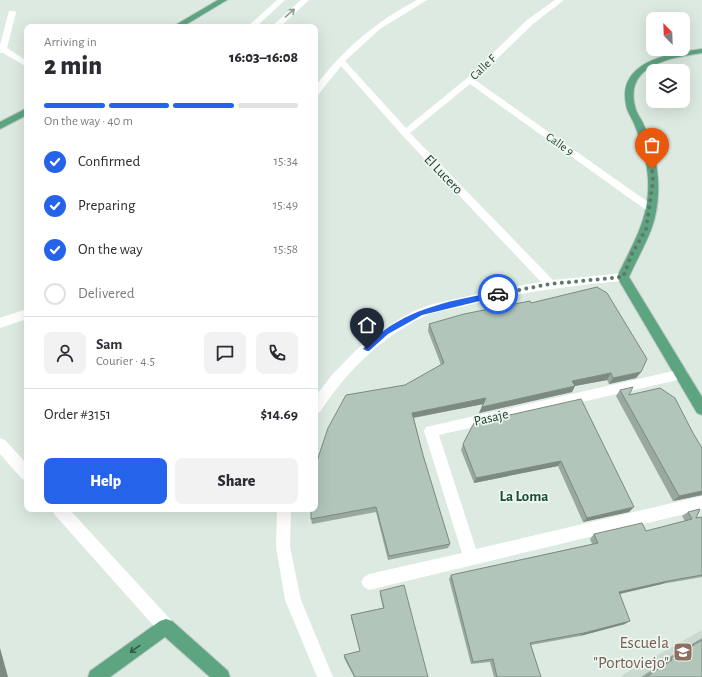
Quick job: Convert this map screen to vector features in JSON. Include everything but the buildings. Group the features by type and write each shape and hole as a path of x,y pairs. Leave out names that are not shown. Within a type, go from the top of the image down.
{"main road":[{"path":"181,24 223,0"},
{"path":"700,402 623,277 632,254 646,229 653,181 650,158 639,124 632,110 629,96 630,85 635,76 645,66 663,58 702,51"},
{"path":"0,126 24,113"},
{"path":"96,677 166,627 222,677"}],"street":[{"path":"254,24 281,0"},
{"path":"278,24 305,0"},
{"path":"318,88 327,75 381,24 403,9 423,0"},
{"name":"Calle F","path":"405,133 470,80 530,22 560,0"},
{"path":"12,13 2,50 24,63"},
{"name":"El Lucero","path":"341,61 405,133 550,284"},
{"name":"Calle 9","path":"470,80 650,207"},
{"path":"318,403 323,395 357,357 386,332 420,313 475,298 550,284 623,277"},
{"path":"0,323 24,315"},
{"name":"Pasaje","path":"471,558 431,431 682,374"},
{"path":"0,444 24,471"},
{"path":"369,582 702,503"},
{"path":"62,512 166,627"},
{"path":"284,512 283,547 293,600 325,677"}],"shaded area":[{"name":"Escuela \"Portoviejo\"","path":"702,630 702,677 621,677 624,674"}],"way so far":[{"path":"498,294 550,284 623,277 632,254 646,229 653,181 652,169"}],"place":[{"name":"Escuela \"Portoviejo\"","path":"683,652"}],"district":[{"name":"La Loma","path":"524,496"}],"route":[{"path":"367,349 386,332 420,313 475,298 498,294"}]}
